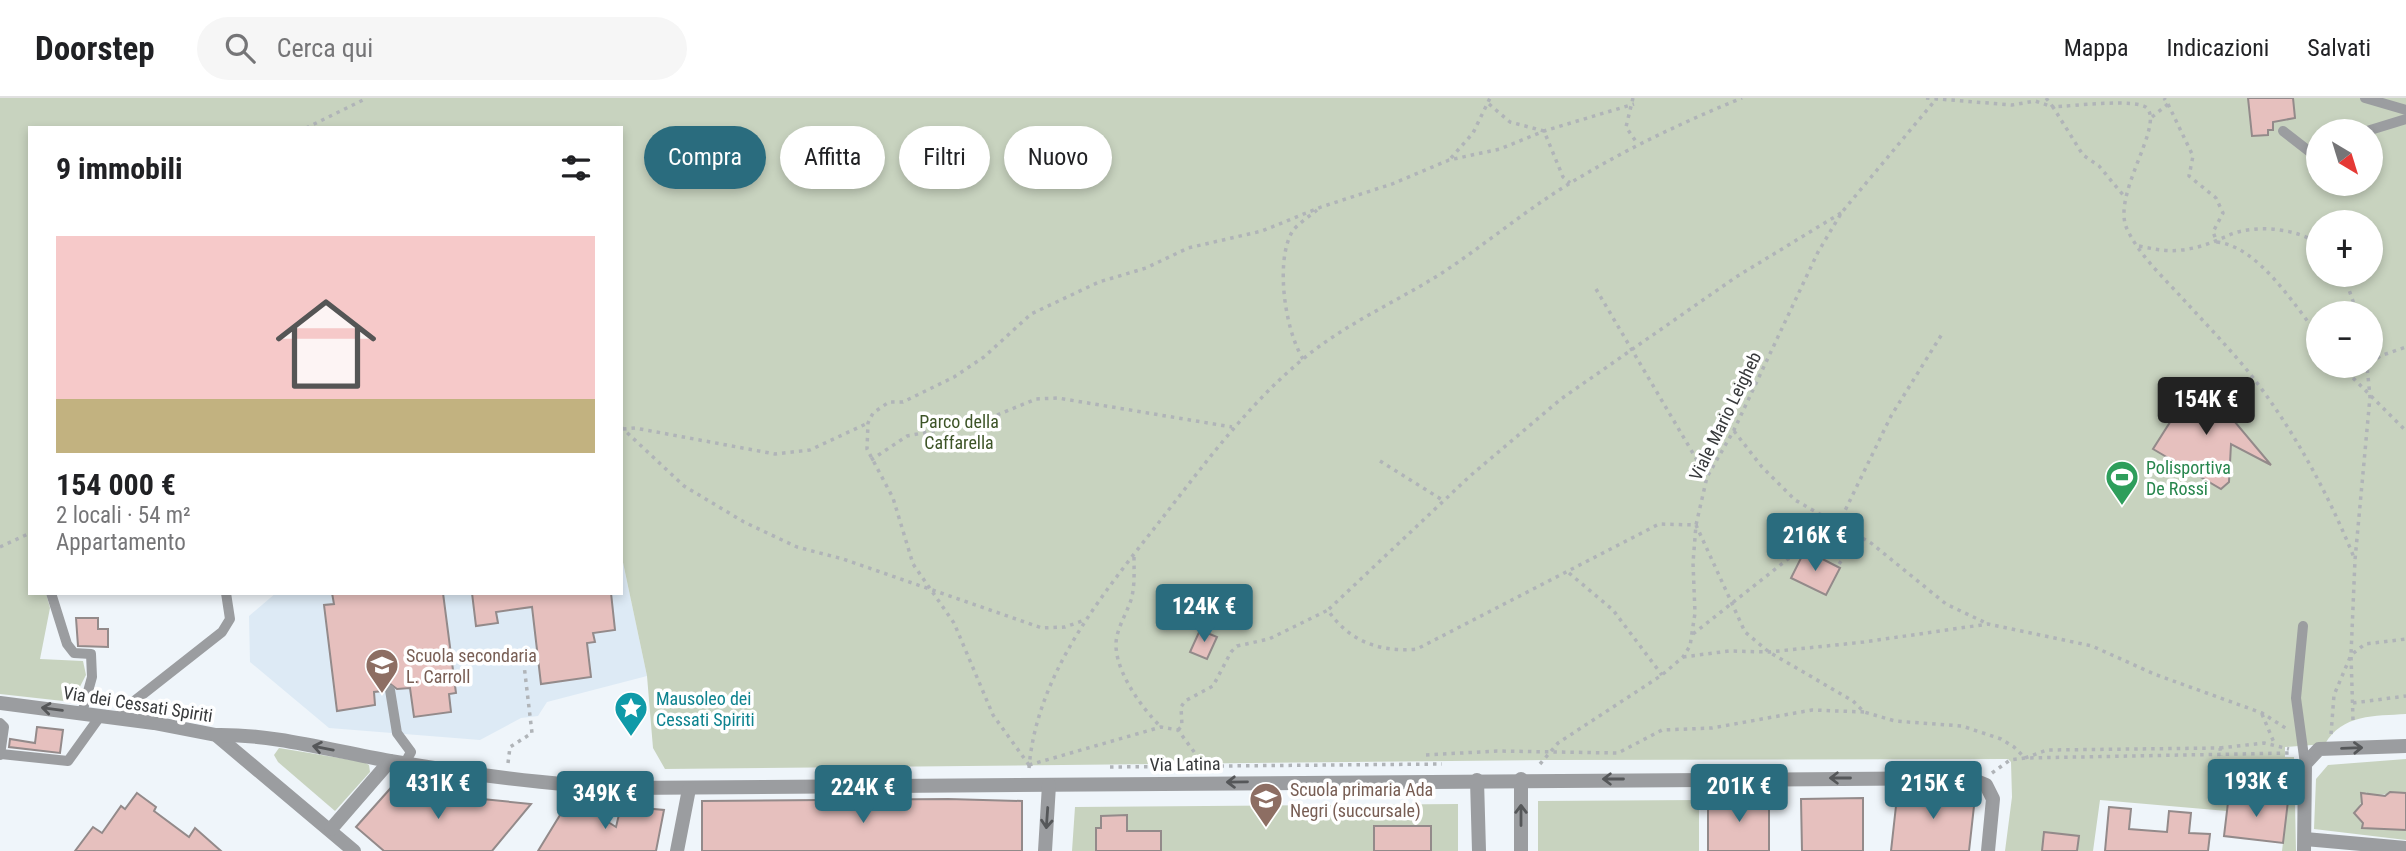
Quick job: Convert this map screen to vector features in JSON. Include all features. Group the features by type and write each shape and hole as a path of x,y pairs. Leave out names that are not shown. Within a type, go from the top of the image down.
{"street":[{"name":"Via dei Cessati Spiriti","path":"0,703 101,715 216,735 354,851"},
{"name":"Via Latina","path":"216,735 251,734 390,761 517,780 584,786 689,789 1521,779 1982,780"},
{"path":"2406,746 2319,749 2305,764 2304,845 2406,848"},
{"path":"331,829 390,761"},
{"path":"1521,779 1521,851"},
{"path":"1477,780 1479,851"},
{"path":"1982,780 1993,799 1988,851"},
{"path":"1045,851 1049,785"},
{"path":"677,851 689,789"}],"lane":[{"path":"2365,98 2406,110"},
{"path":"2384,125 2406,118"},
{"path":"2283,131 2306,149"},
{"path":"52,595 67,645 74,653 90,654 92,677 82,713"},
{"path":"118,718 133,702 222,632 230,620 226,595"},
{"path":"2303,626 2296,698 2305,764"},
{"path":"390,690 397,733 411,752 405,763"},
{"path":"0,723 4,727 0,754 68,761 101,715"}],"path":[{"path":"310,126 367,98"},
{"path":"1449,160 1473,133 1490,98"},
{"path":"1029,765 1037,726 1053,681 1084,620 1233,427 1303,359 1352,325 1441,274 1570,183 1638,144 1742,98"},
{"path":"1926,98 2012,104 2035,100 2053,107 2141,104 2152,117"},
{"name":"Viale Mario Leigheb","path":"1528,764 1543,762 1549,751 1662,676 1683,657 1693,634 1696,525 1707,477 1734,430 1818,252 1842,212 1937,98"},
{"path":"2046,98 2083,155 2099,166 2124,196"},
{"path":"2164,98 2193,156 2189,176 2216,198 2223,214 2213,232 2217,242"},
{"path":"1633,101 1626,127 1638,144"},
{"path":"1042,768 1028,768 1029,765 993,715 954,623 914,564 892,498 872,460 865,438 873,413 889,402 903,402 964,370 1031,314 1099,282 1146,268 1188,248 1262,231 1321,207 1392,184 1449,160 1500,149 1633,101"},
{"path":"1489,104 1510,122 1544,131"},
{"path":"2168,104 2152,117 2142,154 2124,196 2122,215 2137,245 2251,376 2297,443 2343,530 2355,560"},
{"path":"1544,131 1563,177 1570,183"},
{"path":"1303,359 1296,347 1286,305 1282,262 1293,230 1321,207"},
{"path":"1178,730 1182,726 1181,707 1185,701 1213,686 1237,646 1269,639 1328,610 1524,428 1631,349 1736,277 1842,212"},
{"path":"2217,242 2231,234 2266,230 2298,234 2306,238"},
{"path":"2137,245 2171,251 2217,242 2233,244 2246,251 2283,290 2306,320"},
{"path":"1595,289 1707,477"},
{"path":"1838,524 1891,416 1942,334"},
{"path":"2383,355 2406,347"},
{"path":"2353,378 2406,431"},
{"path":"2353,720 2351,654 2355,560 2370,397 2369,378"},
{"path":"872,460 907,436 980,422 1036,399 1058,398 1233,427"},
{"path":"623,428 775,454 810,450 868,423"},
{"path":"623,429 684,486 744,522 797,547 876,570 934,593 1042,628 1065,627 1084,620"},
{"path":"1734,430 1762,467 1794,500 1838,524 1906,569 1946,604 1988,624 2092,646 2154,674 2262,713 2300,737"},
{"path":"1380,461 1444,501"},
{"path":"1693,634 1793,555 1802,557 1832,522"},
{"path":"1328,610 1338,625 1373,646 1392,652 1417,649 1569,573 1659,524 1696,525 1745,632 1769,652 1853,701 1864,712"},
{"path":"0,547 28,534"},
{"path":"1839,564 1859,537"},
{"path":"1134,555 1135,581 1131,600 1116,638 1119,661 1150,716 1161,727"},
{"path":"1569,573 1613,610 1662,676"},
{"path":"1683,657 1728,651 1769,652 1864,642 1988,624"},
{"path":"2331,734 2333,695 2351,654 2365,644 2406,639"},
{"path":"507,765 510,747 532,733 524,665"},
{"path":"2353,703 2406,696"},
{"path":"1426,755 1549,751 1618,753 1662,730 1712,728 1812,710 1864,712 1895,721 1962,726 2001,739 2025,758"},
{"path":"2262,713 2274,745"},
{"path":"1029,765 1161,727 1178,730 1204,765"},
{"path":"1982,780 2010,760 2025,758 2221,756 2285,751 2274,745 2250,743 2220,748 2047,750 2025,758"},
{"path":"2220,748 2221,756"},
{"path":"1109,767 1450,764"}],"shaded area":[{"path":"623,562 647,676 547,702 538,716 521,718 480,740 329,728 250,662 249,616 274,595 623,595"}],"green space":[{"name":"Parco della Caffarella","path":"0,98 2406,98 2406,714 2383,715 2350,722 2332,734 2325,744 2285,747 2285,757 2294,757 2296,851 2282,851 2288,801 2229,794 2227,811 2100,800 2093,851 2005,851 2012,797 2011,762 2008,759 1549,760 665,769 653,748 647,676 623,562 623,126 28,126 28,595 47,595 50,608 40,659 83,661 86,675 72,702 0,694"},
{"path":"279,748 364,762 369,765 370,772 335,811 278,762 274,755"},
{"path":"2406,759 2406,792 2370,796 2366,792 2355,815 2366,828 2406,830 2406,840 2314,829 2316,779 2328,765"},
{"path":"1699,800 1699,851 1538,851 1538,801"},
{"name":"Scuola primaria Ada Negri (succursale)","path":"1458,804 1458,851 1161,851 1161,831 1127,831 1126,815 1101,816 1101,828 1096,829 1096,851 1072,851 1075,807"}],"building":[{"path":"2248,98 2293,98 2295,118 2273,122 2273,130 2268,130 2268,135 2252,136"},
{"path":"2213,380 2229,391 2229,415 2271,465 2231,444 2229,482 2221,489 2153,449 2186,397 2198,402"},
{"path":"1802,521 1820,531 1803,550 1790,543"},
{"path":"1805,550 1840,568 1826,595 1791,578"},
{"path":"332,595 443,595 456,693 449,694 451,712 414,717 410,688 397,689 389,683 383,691 374,692 375,705 337,711 324,605 334,604"},
{"path":"472,595 611,595 615,630 593,633 595,642 587,643 591,677 541,684 532,607 496,612 498,623 476,626"},
{"path":"76,618 98,618 98,629 108,629 108,647 78,646"},
{"path":"1200,630 1217,637 1207,659 1190,652"},
{"path":"37,727 63,730 60,753 9,747 10,739 35,743"},
{"path":"397,781 409,791 415,786 422,792 427,787 434,794 440,788 447,794 452,788 462,797 531,804 492,851 384,851 356,827"},
{"path":"1898,788 1968,792 1968,796 1975,797 1969,851 1891,851"},
{"path":"2390,792 2406,793 2406,830 2362,828 2363,823 2354,813 2362,804 2361,793 2385,796"},
{"path":"137,793 156,807 154,811 189,837 195,828 221,851 75,851 93,827 102,833 121,806 125,809"},
{"path":"2229,794 2288,801 2283,843 2224,836"},
{"path":"1708,798 1769,798 1769,851 1708,851"},
{"path":"1863,798 1863,851 1802,851 1801,799"},
{"path":"702,801 1022,801 1022,851 702,851"},
{"path":"568,802 575,807 578,803 616,827 621,806 664,810 656,851 538,851"},
{"path":"2109,807 2131,809 2129,829 2167,832 2169,811 2191,813 2189,833 2210,834 2208,851 2105,851"},
{"path":"1127,815 1127,831 1161,831 1161,851 1096,851 1096,828 1101,828 1101,816"},
{"path":"1374,826 1431,826 1431,851 1374,851"},
{"path":"2044,832 2079,836 2077,851 2042,851"}],"place":[{"name":"Polisportiva De Rossi","path":"2122,507"},
{"name":"Scuola secondaria L. Carroll","path":"382,695"},
{"name":"Mausoleo dei Cessati Spiriti","path":"631,738"},
{"name":"Scuola primaria Ada Negri (succursale)","path":"1266,829"}]}
